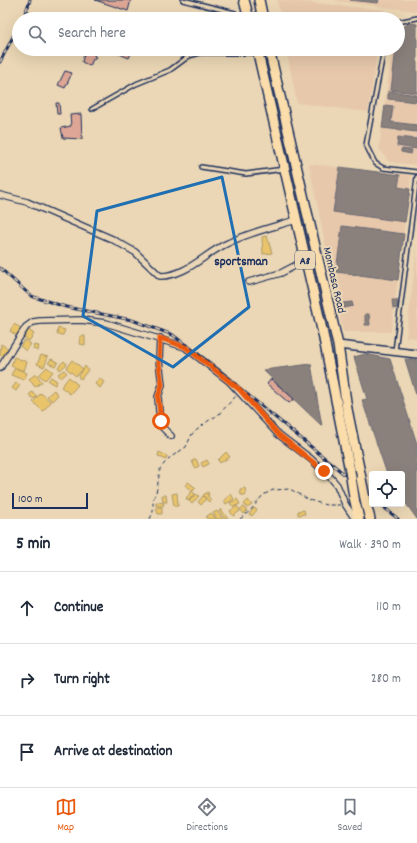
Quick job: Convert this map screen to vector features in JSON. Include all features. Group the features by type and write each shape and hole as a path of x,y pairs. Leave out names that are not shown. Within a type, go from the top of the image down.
{"highway":[{"path":"244,0 247,12"},
{"path":"259,0 262,12"},
{"name":"Mombasa Road","path":"258,56 324,334 359,519"},
{"name":"Mombasa Road","path":"271,56 338,345 347,409 370,519"}],"street":[{"path":"0,195 27,202 112,239 135,252 160,276 176,273 190,267 221,246 240,237 296,220"},
{"path":"249,282 281,273 306,260"},
{"path":"0,368 21,334 29,325 37,321 81,320 106,323 160,338 185,347 240,390 278,434 310,459 334,481 345,504 355,519"},
{"path":"160,338 159,364 162,385 158,397 159,411 162,427 171,436"},
{"path":"338,345 417,354"}],"lane":[{"path":"183,0 231,12"},
{"path":"405,21 417,18"},
{"path":"92,109 136,84 170,70 189,56"},
{"path":"383,56 366,145 375,163 383,168 417,172"},
{"path":"200,166 246,174 284,168"},
{"path":"395,351 417,177"}],"path":[{"path":"28,0 30,1 28,12"},
{"path":"150,519 153,512 153,500 158,489 160,469 168,459 186,448 192,434 218,415 240,390"},
{"path":"240,519 250,511 263,495 273,490 290,489 300,496 318,503 332,506 345,504"}],"highlighted area":[{"path":"222,177 249,307 173,367 83,316 97,211"}],"shaded area":[{"path":"277,0 385,10 385,12 280,12"},
{"path":"417,0 417,11 336,1"},
{"path":"408,21 417,22 417,165 389,162 379,148 391,56 405,56 405,23"},
{"path":"287,56 377,56 368,112 297,103"},
{"path":"309,164 411,175 391,332 343,332"},
{"path":"417,249 417,338 406,337"}],"building: Homes":[{"path":"267,236 272,253 263,254 262,237"},
{"path":"14,324 22,329 17,336 10,331"},
{"path":"26,328 34,334 29,341 21,335"},
{"path":"58,328 65,330 63,335 57,334"},
{"path":"80,336 85,336 85,345 79,344"},
{"path":"25,340 31,344 26,351 20,346"},
{"path":"1,344 10,350 4,358 0,355"},
{"path":"34,345 39,346 38,351 33,349"},
{"path":"41,355 48,357 44,367 37,364"},
{"path":"14,357 27,362 24,371 11,366"},
{"path":"51,359 58,362 55,366 48,363"},
{"path":"72,360 83,369 76,376 66,368"},
{"path":"64,361 67,364 60,370 58,367"},
{"path":"85,366 88,370 81,379 78,377"},
{"path":"47,367 53,372 45,380 39,375"},
{"path":"15,368 27,373 24,380 11,375"},
{"path":"64,370 67,373 61,378 58,374"},
{"path":"36,374 42,382 35,387 29,379"},
{"path":"51,377 57,381 55,385 48,381"},
{"path":"69,377 78,385 70,394 61,387"},
{"path":"99,378 104,382 100,388 95,384"},
{"path":"16,383 20,385 16,391 12,388"},
{"path":"54,390 58,395 52,401 47,396"},
{"path":"32,392 37,396 34,399 29,395"},
{"path":"41,393 51,402 43,411 33,402"},
{"path":"159,452 167,456 166,460 158,456"},
{"path":"226,452 230,457 220,463 218,460"},
{"path":"196,459 199,466 195,468 192,461"},
{"path":"207,460 209,464 203,467 201,463"},
{"path":"188,482 196,488 193,491 185,485"},
{"path":"245,488 246,495 241,495 240,489"},
{"path":"192,491 195,494 188,501 186,498"},
{"path":"208,492 209,495 207,495 211,500 209,502 203,495"},
{"path":"177,493 178,506 174,506 172,494"},
{"path":"196,494 199,496 192,504 189,501"},
{"path":"231,494 234,499 226,504 224,500"},
{"path":"162,495 166,495 167,502 163,502"},
{"path":"203,496 206,499 201,505 198,502"},
{"path":"237,499 240,504 233,507 230,503"},
{"path":"248,500 252,505 247,508 244,504"},
{"path":"156,502 164,503 163,506 156,506"},
{"path":"237,506 240,511 233,516 230,511"},
{"path":"162,507 162,514 158,514 156,508"},
{"path":"244,507 247,511 244,514 240,509"},
{"path":"254,508 257,510 252,516 249,514"},
{"path":"221,509 228,519 225,519 219,511"},
{"path":"304,510 305,514 298,515 298,511"},
{"path":"217,511 223,519 217,519 213,513"},
{"path":"211,513 216,519 207,519 206,517"}],"building: Industry":[{"path":"350,0 379,0 378,3"},
{"path":"409,23 417,24 417,93 391,90 395,56 405,56 405,26"},
{"path":"388,91 417,95 417,102 388,99"},
{"path":"385,105 393,106 391,122 417,125 417,132 382,128"},
{"path":"398,137 417,139 417,149 397,146"},
{"path":"401,149 412,150 411,154 401,152"},
{"path":"340,167 400,175 398,187 410,189 405,222 333,212"},
{"path":"342,226 404,234 398,280 336,272"},
{"path":"392,300 397,300 398,308 393,309"},
{"path":"352,302 353,306 343,308 343,303"},
{"path":"365,314 369,314 370,325 365,325"},
{"path":"365,354 390,359 417,444 417,519 405,502 405,471 386,471 362,400 367,399 354,357"},
{"path":"405,359 417,360 417,398"},
{"path":"311,364 322,426 263,370"}],"building: Other":[{"path":"95,0 131,0 128,11"},
{"path":"83,56 96,57 93,59 90,66 82,62"},
{"path":"65,71 72,73 65,88 58,85"},
{"path":"56,103 59,103 60,114 57,114"},
{"path":"81,114 82,139 63,138 61,128 71,126 70,115"},
{"path":"271,379 294,399 289,403 267,384"}],"railway":[{"path":"26,12 30,0"},
{"path":"0,62 12,39"},
{"path":"0,268 31,296 66,307 132,320 173,335 369,495"},
{"path":"384,507 398,519"}],"district":[{"name":"sportsman","path":"241,260"}],"route":[{"path":"161,421 158,397 162,385 159,364 160,338 175,342 185,347 230,381 264,416 278,434 324,471"}]}
